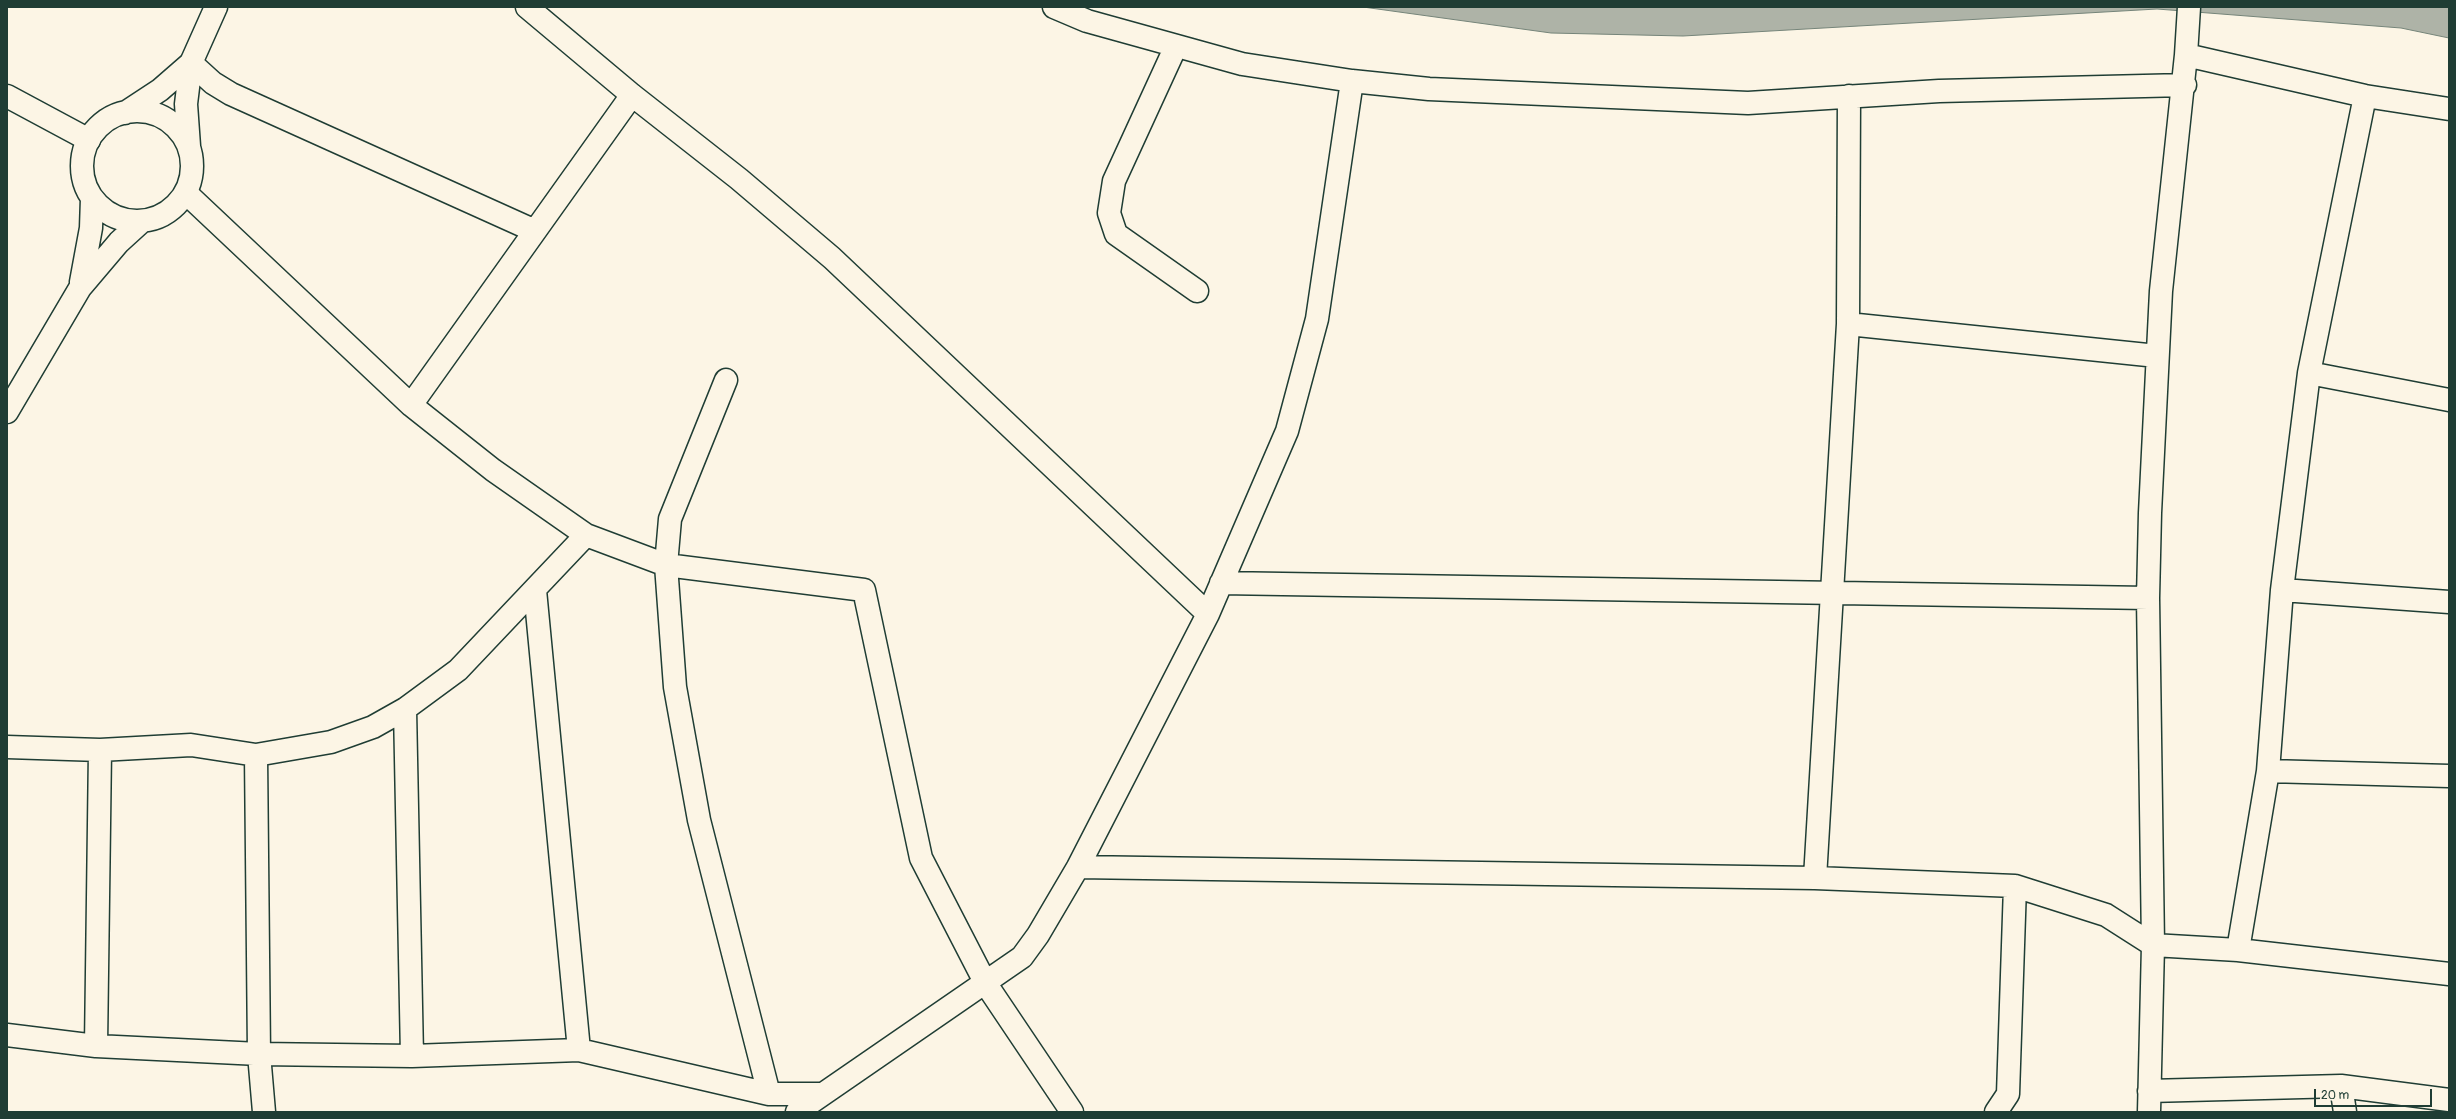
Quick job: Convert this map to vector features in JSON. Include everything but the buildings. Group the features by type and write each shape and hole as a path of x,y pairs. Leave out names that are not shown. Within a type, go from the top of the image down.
{"street":[{"path":"191,63 160,90 125,113 104,123 89,140 84,154 82,169 85,184 92,198 105,211 122,219 141,222 159,217 174,207 186,193 191,178 192,162 189,147 186,104 191,63 216,7"},
{"path":"527,7 632,95 740,179 832,258 1208,614"},
{"path":"1054,7 1087,21 1242,64 1352,81 1429,89 1748,103 1939,90 2185,85"},
{"path":"2189,7 2185,85 2161,291 2157,356 2148,598 2153,944 2149,1102 2341,1086 2449,1100"},
{"path":"1176,46 1114,181 1109,213 1116,234 1197,291"},
{"path":"2186,55 2365,96 2449,109"},
{"path":"191,63 213,83 231,94 535,231"},
{"path":"797,1112 1022,958 1038,935 1078,867 1208,614 1287,431 1315,326 1352,81"},
{"path":"411,405 632,95"},
{"path":"7,96 89,140"},
{"path":"1815,878 1848,324 1849,96"},
{"path":"2238,950 2268,771 2282,590 2309,373 2365,96"},
{"path":"125,113 140,112 156,115 170,122 181,133 189,147"},
{"path":"186,193 411,405 493,470 586,535 666,565 864,590 921,858 986,984 1072,1112"},
{"path":"80,288 91,228 92,198"},
{"path":"7,412 80,288 119,242 141,222"},
{"path":"1848,324 2157,356"},
{"path":"2309,373 2449,400"},
{"path":"726,380 670,519 666,565 675,687 699,820 769,1094"},
{"path":"7,747 100,750 191,745 256,755 331,742 373,727 405,709 458,670 586,535"},
{"path":"1221,583 2148,598"},
{"path":"535,590 579,1050"},
{"path":"2282,590 2449,602"},
{"path":"405,709 412,1056"},
{"path":"96,1046 100,750"},
{"path":"256,755 259,1054 264,1112"},
{"path":"2268,771 2449,776"},
{"path":"1078,867 1815,878 2015,886 2106,915 2153,944 2238,950 2449,974"},
{"path":"1996,1112 2008,1094 2015,886"},
{"path":"7,1035 96,1046 259,1054 412,1056 579,1050 769,1094 822,1094"},
{"path":"2341,1086 2345,1112"}],"shaded area":[{"path":"1363,7 2449,7 2449,38 2401,28 2157,9 1683,36 1551,33"}]}
